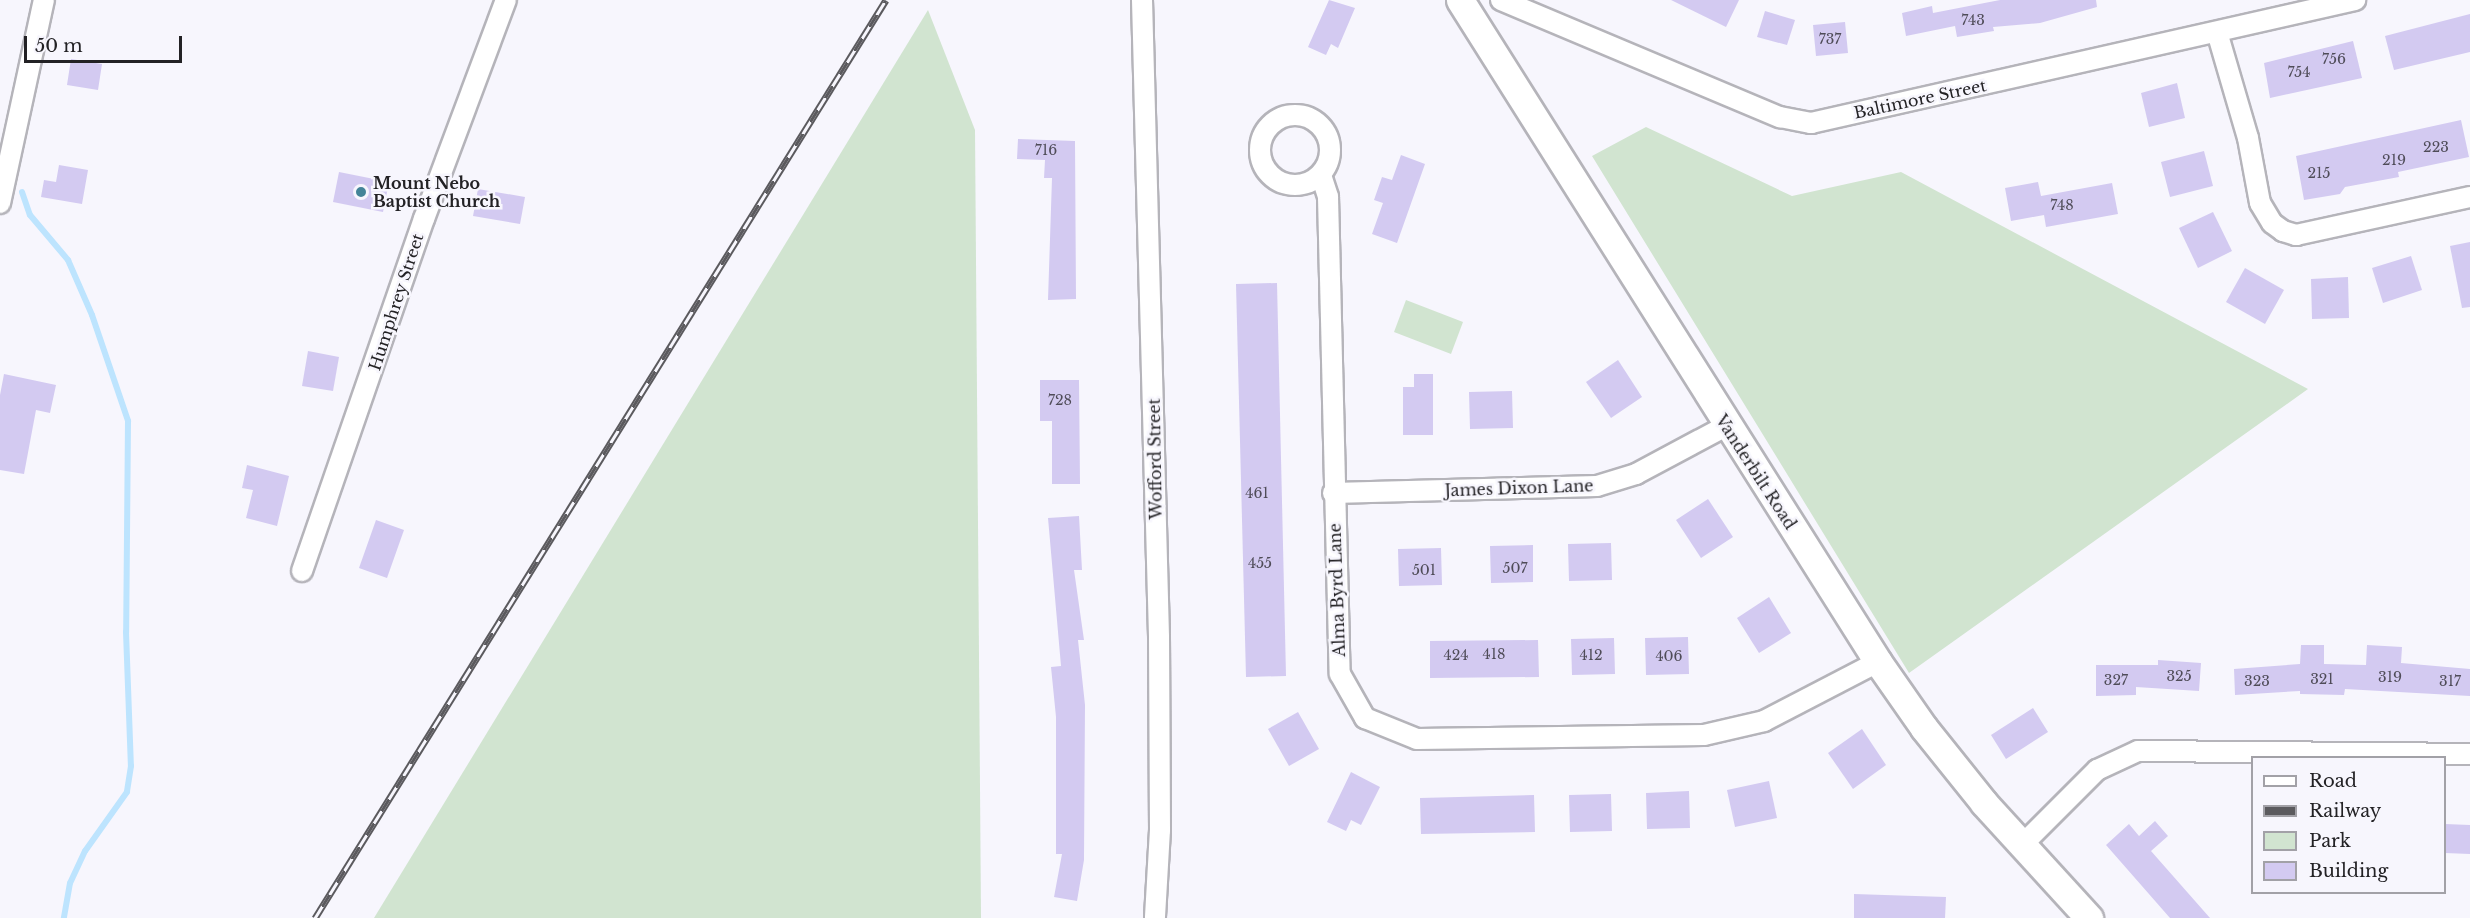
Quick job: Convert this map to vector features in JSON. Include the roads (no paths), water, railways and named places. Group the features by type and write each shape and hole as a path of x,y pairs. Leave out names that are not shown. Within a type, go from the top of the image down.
{"street":[{"path":"0,203 44,0"},
{"name":"Humphrey Street","path":"302,571 424,219 506,0"},
{"name":"Wofford Street","path":"1142,0 1159,637 1160,830 1155,918"},
{"name":"Vanderbilt Road","path":"1460,0 1726,426 1878,662 1931,737 2089,918"},
{"name":"Baltimore Street","path":"1501,0 1800,123 1935,98 2355,0"},
{"path":"2217,32 2248,138 2260,203 2272,223 2283,231 2296,235 2470,197"},
{"name":"Alma Byrd Lane","path":"1321,175 1328,196 1333,493 1340,674 1365,718 1417,738 1704,735 1764,721 1878,662"},
{"name":"James Dixon Lane","path":"1333,493 1597,486 1636,474 1726,426"},
{"path":"2023,844 2097,770 2138,751 2470,754"}],"waterway":[{"path":"22,192 30,215 68,260 92,315 128,421 126,632 131,766 127,792 85,851 70,883 64,918"}],"railway":[{"path":"315,918 886,0"}],"place":[{"name":"Mount Nebo Baptist Church","path":"361,192"}]}
